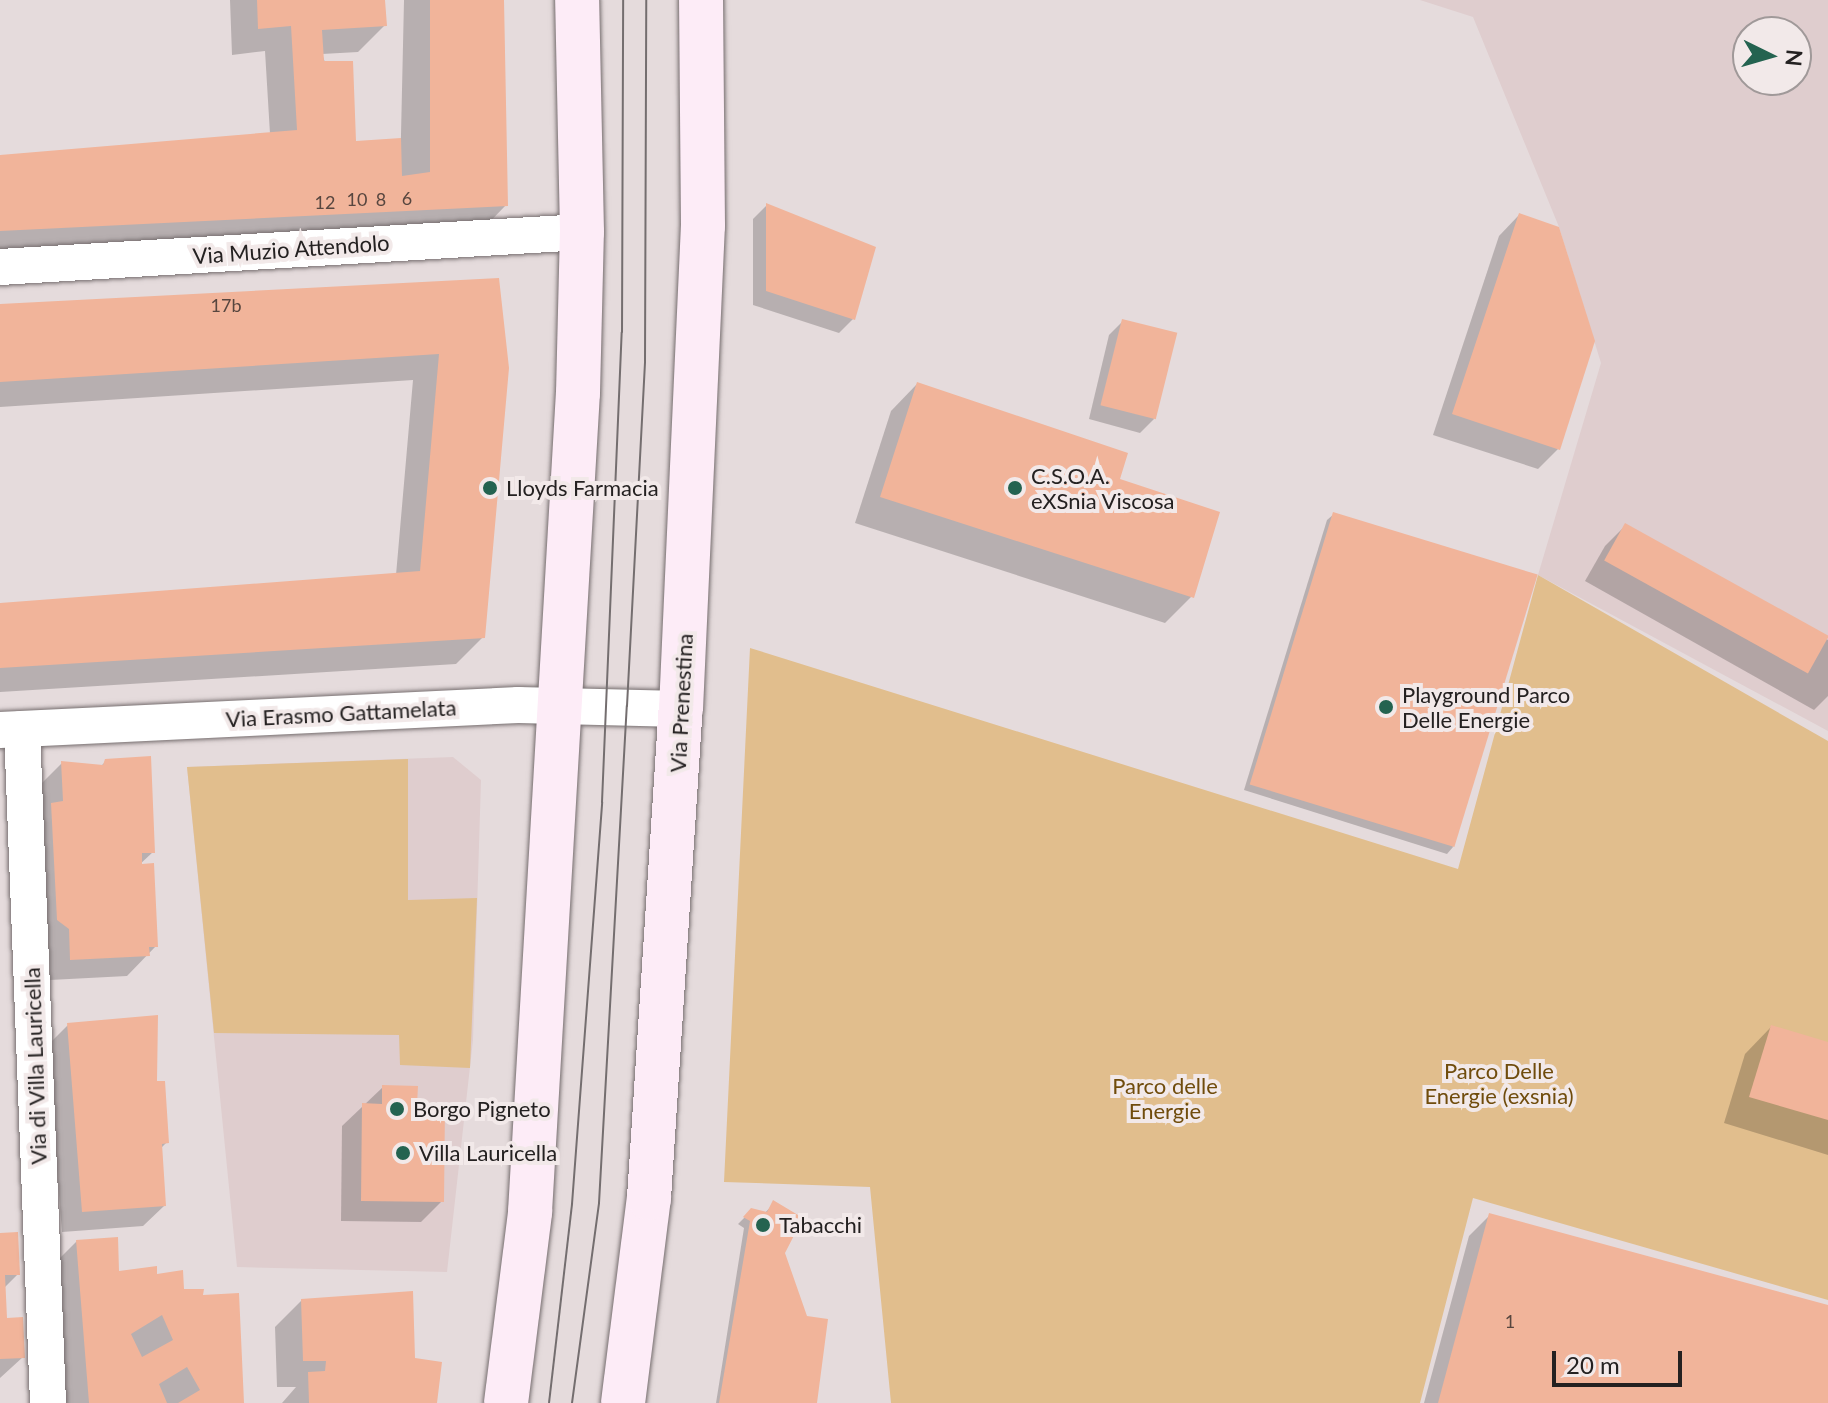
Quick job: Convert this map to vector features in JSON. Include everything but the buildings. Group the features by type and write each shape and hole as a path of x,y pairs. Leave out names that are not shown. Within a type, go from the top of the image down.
{"main road":[{"path":"506,1403 530,1212 562,705 582,232 577,0"},
{"name":"Via Prenestina","path":"623,1403 649,1198 681,709 703,226 701,0"}],"street":[{"name":"Via Muzio Attendolo","path":"0,267 582,232"},
{"name":"Via Erasmo Gattamelata","path":"11,729 562,705 681,709"},
{"name":"Via di Villa Lauricella","path":"11,729 48,1403"}],"shaded area":[{"path":"1420,0 1828,0 1828,731 1538,575 1601,363 1559,227 1473,17"},
{"path":"453,757 481,780 473,1040 447,1272 237,1267 187,767"}],"green space":[{"name":"Parco delle Energie","path":"1538,575 1828,741 1828,1300 1473,1198 1420,1403 891,1403 870,1187 724,1182 750,648 1458,869"},
{"path":"408,759 408,900 477,898 470,1068 400,1065 399,1035 214,1033 187,767"}],"tram line":[{"path":"549,1403 572,1204 602,802 622,332 623,0"},
{"path":"572,1403 599,1203 627,706 645,361 646,0"}],"place":[{"name":"Lloyds Farmacia","path":"490,488"},
{"name":"C.S.O.A. eXSnia Viscosa","path":"1015,488"},
{"name":"Playground Parco Delle Energie","path":"1386,707"},
{"name":"Borgo Pigneto","path":"397,1109"},
{"name":"Villa Lauricella","path":"403,1153"},
{"name":"Tabacchi","path":"763,1225"}],"park label":[{"name":"Parco Delle Energie (exsnia)","path":"1499,1082"}]}
